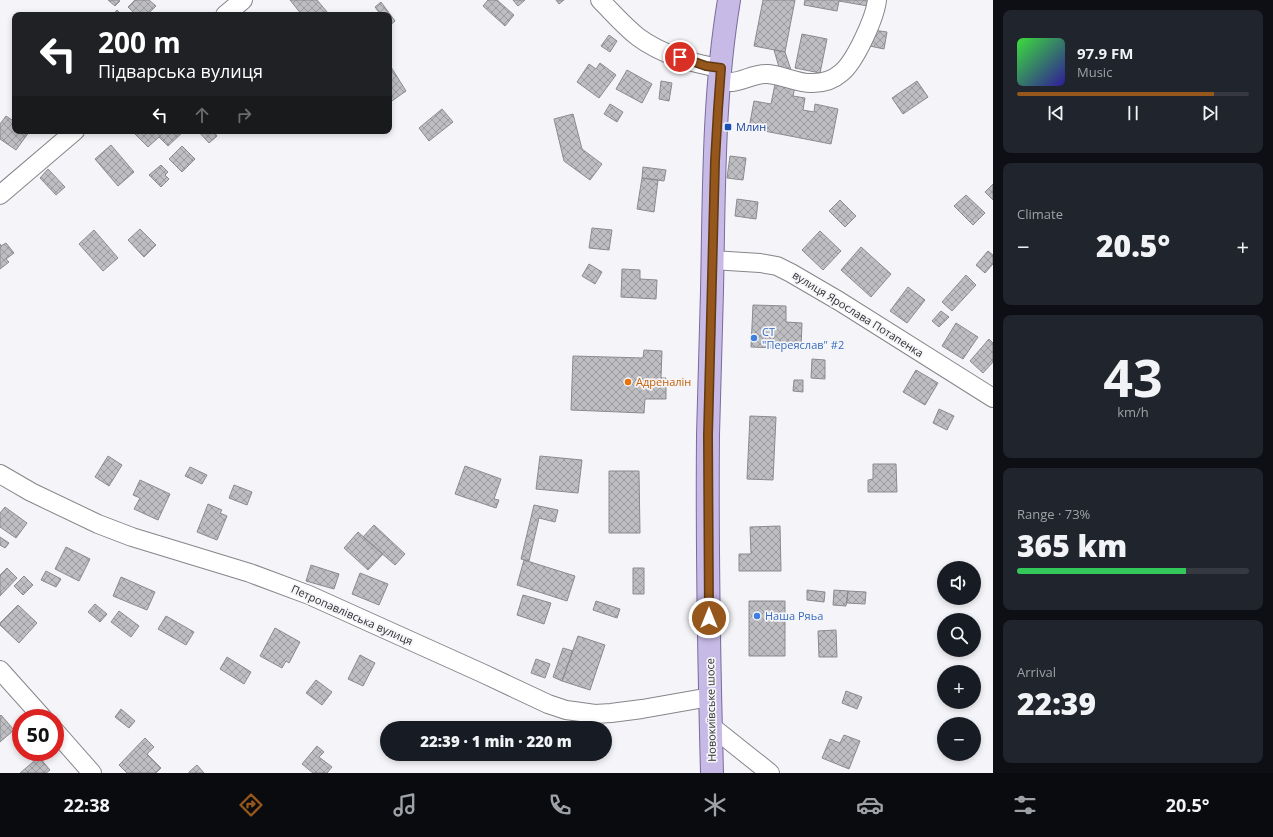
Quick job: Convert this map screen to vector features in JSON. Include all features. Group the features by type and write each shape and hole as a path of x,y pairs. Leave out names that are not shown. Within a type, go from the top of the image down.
{"main road":[{"name":"Новокиївське шосе","path":"712,773 708,435 715,153 725,25 729,0"}],"street":[{"path":"229,12 244,0"},
{"path":"600,0 639,37 667,52 706,66 733,82 749,76 768,74 811,83 825,82 835,78 850,64 869,24 877,0"},
{"path":"0,195 71,134"},
{"name":"вулиця Ярослава Потапенка","path":"712,260 760,262 777,266 839,301 993,398"},
{"name":"Петропавлівська вулиця","path":"0,474 31,492 98,524 132,538 250,573 309,595 548,704 566,710 595,714 611,714 710,697"},
{"path":"0,670 35,709"},
{"path":"711,726 770,773"},
{"path":"64,741 92,773"}],"building":[{"path":"108,0 118,0 120,1 115,6"},
{"path":"135,0 149,0 156,6 150,12 133,12 128,7"},
{"path":"290,0 317,0 327,12 300,12"},
{"path":"488,0 497,0 514,15 505,26 483,6"},
{"path":"513,0 525,0 518,6"},
{"path":"556,0 564,0 559,4"},
{"path":"763,0 795,0 785,52 754,46"},
{"path":"805,0 870,0 868,6 839,1 837,11 804,5"},
{"path":"381,2 388,12 379,12 375,7"},
{"path":"873,30 887,32 884,49 870,46"},
{"path":"802,34 827,39 820,73 795,68"},
{"path":"609,35 617,41 610,52 601,46"},
{"path":"774,50 785,52 793,76 781,74"},
{"path":"600,63 616,75 599,98 577,82 589,64 596,69"},
{"path":"392,69 406,91 392,101"},
{"path":"627,70 652,84 642,103 616,89"},
{"path":"776,79 796,82 793,96 805,98 803,110 814,112 815,104 838,109 831,144 749,128 754,101 771,104"},
{"path":"661,81 672,83 669,101 659,99"},
{"path":"917,81 928,97 903,114 892,98"},
{"path":"610,104 623,112 617,122 604,114"},
{"path":"442,109 453,122 429,141 419,128"},
{"path":"573,114 582,149 602,164 590,180 564,161 554,119"},
{"path":"6,116 12,120 12,134 28,134 16,150 0,139 0,124"},
{"path":"135,134 181,134 168,146 159,137 148,147"},
{"path":"201,134 215,134 217,136 209,143"},
{"path":"111,145 134,172 118,186 95,159"},
{"path":"182,146 195,159 182,172 169,159"},
{"path":"730,156 746,158 743,180 727,178"},
{"path":"161,165 168,172 165,175 169,179 161,187 149,175"},
{"path":"643,167 666,170 664,181 642,178"},
{"path":"48,169 65,187 56,195 40,178"},
{"path":"642,178 658,180 654,212 637,209"},
{"path":"993,184 993,200 985,192"},
{"path":"966,195 985,213 973,225 954,206"},
{"path":"737,199 758,202 756,219 735,216"},
{"path":"840,200 856,216 845,227 829,211"},
{"path":"592,228 612,230 609,250 589,248"},
{"path":"140,229 156,245 144,257 128,240"},
{"path":"94,230 118,258 103,271 79,244"},
{"path":"820,231 841,251 823,270 802,250"},
{"path":"6,243 14,253 6,259 9,262 0,269 0,244 1,246"},
{"path":"861,247 891,274 871,297 841,270"},
{"path":"988,251 993,255 993,264 985,273 976,265"},
{"path":"589,264 602,272 595,284 582,276"},
{"path":"622,269 640,270 640,279 657,280 656,299 621,297"},
{"path":"966,275 976,285 952,311 942,302"},
{"path":"908,287 925,300 907,323 890,311"},
{"path":"753,305 786,306 786,322 802,323 801,349 751,347"},
{"path":"941,311 949,317 939,327 932,321"},
{"path":"956,323 978,337 963,359 942,346"},
{"path":"989,339 993,343 993,362 983,373 970,361"},
{"path":"644,350 662,351 661,378 666,378 666,399 645,399 644,413 571,410 573,356 643,358"},
{"path":"812,359 825,360 825,379 811,378"},
{"path":"916,370 938,383 925,405 903,392"},
{"path":"794,380 803,380 803,392 793,391"},
{"path":"939,409 954,416 947,430 933,423"},
{"path":"750,416 776,417 773,480 747,479"},
{"path":"108,456 122,465 109,486 95,477"},
{"path":"540,456 582,460 578,493 536,489"},
{"path":"873,464 896,464 897,492 868,492 868,480 873,479"},
{"path":"465,466 501,479 494,499 499,500 496,508 455,494"},
{"path":"190,467 207,475 202,484 185,476"},
{"path":"609,471 639,471 640,533 609,533"},
{"path":"140,480 170,494 158,520 134,509 140,498 133,495"},
{"path":"234,485 252,492 247,505 229,498"},
{"path":"208,504 222,510 220,513 227,516 217,540 197,532"},
{"path":"534,505 558,510 555,522 539,518 529,561 521,559"},
{"path":"5,507 27,523 16,538 0,527 0,513"},
{"path":"374,525 405,554 395,565 363,537"},
{"path":"780,526 781,571 739,571 739,554 751,554 750,527"},
{"path":"358,532 383,554 368,570 344,548"},
{"path":"0,537 9,543 5,548 0,545"},
{"path":"66,547 90,559 79,581 55,569"},
{"path":"524,560 575,576 567,601 517,585"},
{"path":"311,565 339,574 334,589 306,581"},
{"path":"7,568 17,578 0,596 0,575"},
{"path":"633,568 644,568 644,594 633,594"},
{"path":"46,571 61,579 56,587 41,580"},
{"path":"360,573 388,584 379,605 352,594"},
{"path":"24,576 33,585 23,595 14,586"},
{"path":"121,577 155,592 147,610 113,596"},
{"path":"807,590 825,592 824,602 807,600"},
{"path":"834,590 848,591 846,606 833,605"},
{"path":"848,591 866,592 865,604 847,603"},
{"path":"523,595 551,603 544,624 517,615"},
{"path":"596,601 620,609 617,618 593,610"},
{"path":"749,601 785,601 785,656 749,656"},
{"path":"95,604 107,614 100,622 88,612"},
{"path":"18,605 37,623 19,643 0,625 0,623"},
{"path":"119,611 139,626 131,637 111,622"},
{"path":"166,616 194,632 186,645 158,629"},
{"path":"275,628 300,642 289,663 286,661 282,668 260,656"},
{"path":"836,630 837,657 819,657 818,631"},
{"path":"578,636 605,645 590,690 562,681"},
{"path":"563,648 573,651 562,681 553,677"},
{"path":"360,655 375,663 363,686 348,679"},
{"path":"227,657 251,672 244,684 220,669"},
{"path":"536,659 550,664 545,678 531,673"},
{"path":"316,680 332,692 322,705 306,693"},
{"path":"846,691 862,697 857,709 842,703"},
{"path":"121,709 135,721 129,728 115,717"},
{"path":"1,715 12,728 12,732 0,742"},
{"path":"844,735 860,741 849,769 822,758 830,739 840,743"},
{"path":"145,738 154,747 147,754 161,768 156,773 127,773 119,765"},
{"path":"317,746 324,752 319,757 332,767 327,773 313,773 302,764"},
{"path":"34,761 42,761 50,770 46,773 20,773"},
{"path":"197,765 204,773 189,773 189,772"}],"place":[{"name":"Млин","path":"728,127"},
{"name":"СТ \"Переяслав\" #2","path":"754,338"},
{"name":"Адреналін","path":"628,382"},
{"name":"Наша Ряьа","path":"757,616"}],"route":[{"path":"680,57 706,66 721,68 715,161 708,435 709,618"}]}
